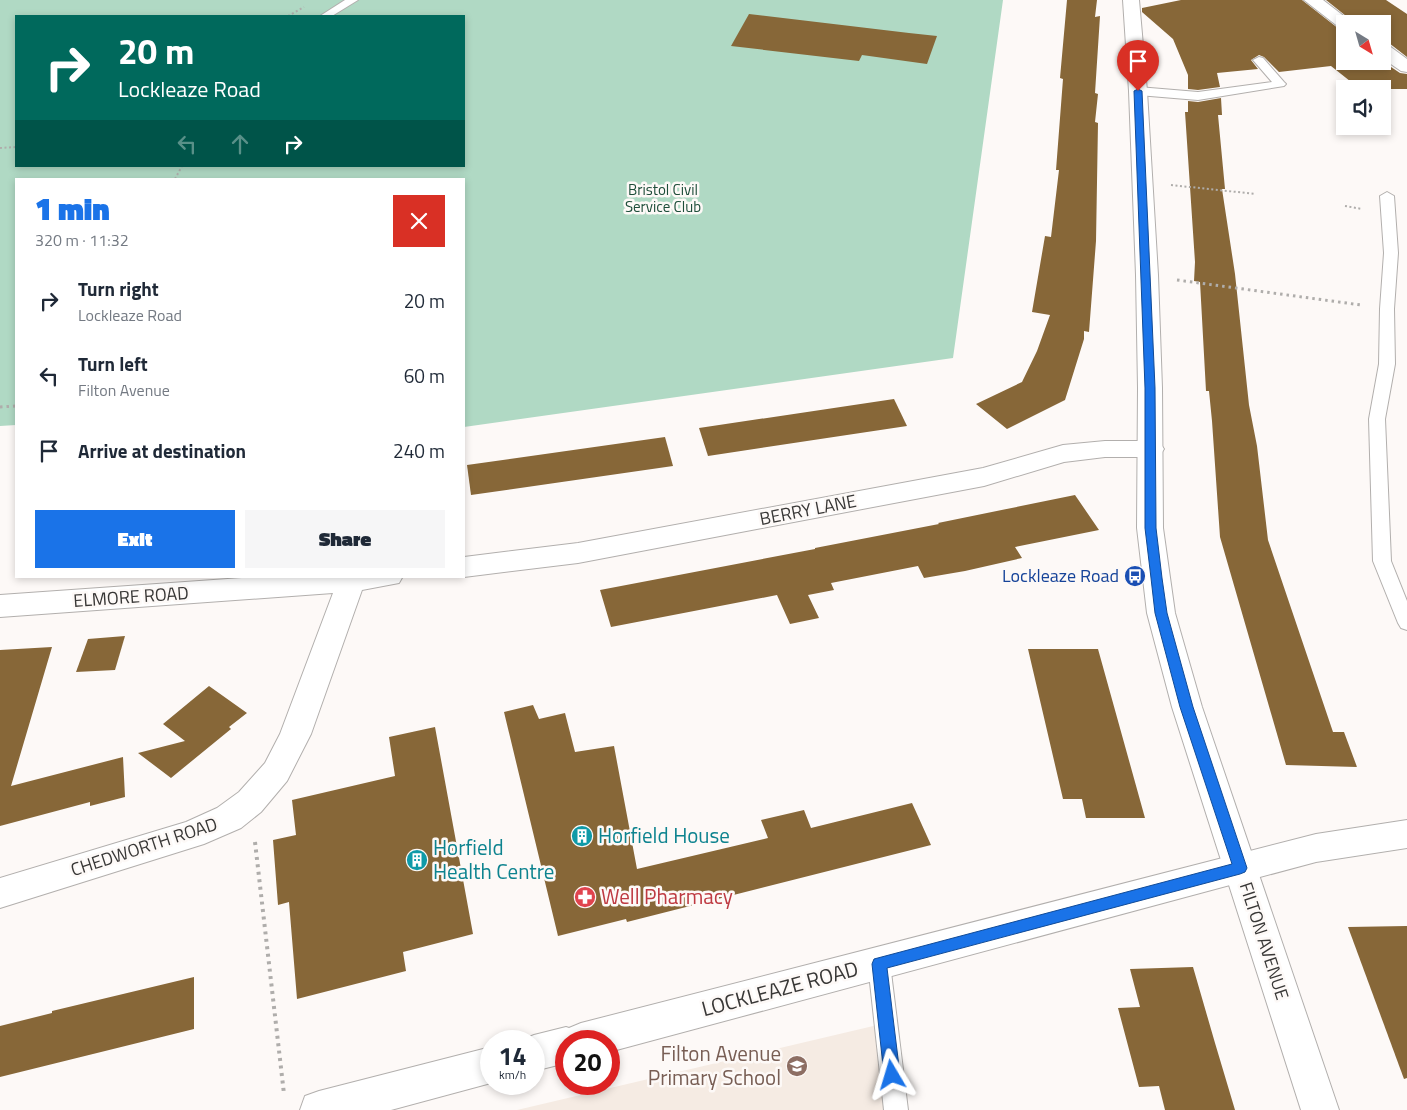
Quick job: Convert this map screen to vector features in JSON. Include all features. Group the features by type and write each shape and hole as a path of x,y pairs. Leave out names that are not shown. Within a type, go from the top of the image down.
{"street":[{"name":"FILTON AVENUE","path":"1131,0 1143,182 1150,449 1150,528 1161,613 1187,707 1320,1110"},
{"path":"1312,0 1336,17"},
{"path":"1391,55 1407,67"},
{"name":"BERRY LANE","path":"465,567 578,554 984,476 1063,454 1105,449 1150,449"},
{"path":"351,581 374,578"},
{"name":"ELMORE ROAD","path":"0,606 351,581"},
{"name":"CHEDWORTH ROAD","path":"0,893 192,834 229,818 250,802 276,772 295,734 351,581"},
{"name":"LOCKLEAZE ROAD","path":"620,1031 1316,848 1407,834"},
{"path":"319,1110 480,1068"}],"lane":[{"path":"326,15 353,0"},
{"path":"1138,91 1198,96 1280,84 1259,60"},
{"path":"1387,196 1391,254 1387,309 1387,364 1377,420 1382,561 1407,623"},
{"path":"879,964 896,1110"}],"path":[{"path":"0,148 15,147"},
{"path":"1143,182 1256,194"},
{"path":"1146,275 1387,309"},
{"path":"0,407 15,406"},
{"path":"250,802 284,1100"}],"shaded area":[{"name":"Filton Avenue Primary School","path":"886,1023 897,1110 517,1110 581,1095 620,1095 620,1086"}],"green space":[{"name":"Bristol Civil Service Club","path":"0,0 1003,0 953,358 465,427 465,178 15,178 15,425 0,426"}],"building":[{"path":"1067,0 1097,0 1095,17 1100,16 1095,93 1098,94 1095,122 1098,123 1096,241 1089,332 1084,331 1084,339 1065,400 1007,429 976,404 1022,382 1037,351 1050,315 1032,312 1045,236 1051,237 1059,170 1056,170 1063,79 1060,78"},
{"path":"1181,0 1302,0 1336,27 1336,70 1331,66 1279,72 1264,57 1259,55 1251,60 1258,69 1217,73 1220,87 1198,90 1188,89 1188,75 1173,39 1142,12 1142,8"},
{"path":"1326,0 1386,0 1407,14 1407,57 1391,45 1391,15 1345,15"},
{"path":"749,14 937,36 927,64 862,55 859,61 731,46"},
{"path":"1391,67 1400,73 1407,74 1407,89 1391,89 1391,80 1349,80 1336,70 1391,70"},
{"path":"1221,98 1222,115 1218,115 1225,189 1222,189 1235,274 1249,405 1257,446 1268,540 1333,732 1344,732 1357,767 1286,765 1220,537 1212,421 1209,391 1206,391 1200,282 1194,281 1195,262 1185,112 1188,112 1188,101 1198,102"},
{"path":"894,399 907,426 708,456 699,428"},
{"path":"665,437 673,466 471,495 467,465"},
{"path":"1075,495 1099,530 1015,547 1022,558 965,571 924,578 918,566 831,583 834,590 808,595 819,618 790,624 777,595 611,627 600,590 815,549"},
{"path":"125,636 115,670 76,672 88,639"},
{"path":"52,647 11,786 123,757 125,797 90,806 90,802 0,826 0,650"},
{"path":"1028,649 1098,649 1145,818 1086,818 1082,799 1063,799"},
{"path":"209,686 247,713 229,727 231,729 171,778 138,753 185,741 163,724"},
{"path":"533,705 539,719 565,713 575,752 614,746 637,869 768,838 761,820 804,810 811,828 912,803 931,845 627,922 626,919 558,936 504,712"},
{"name":"Horfield Health Centre","path":"435,727 473,934 403,952 406,971 297,999 289,902 278,905 273,840 296,835 292,800 395,776 389,737"},
{"path":"1407,926 1407,1078 1404,1079 1348,927"},
{"path":"1193,967 1235,1110 1165,1110 1159,1086 1139,1087 1118,1008 1140,1007 1130,969"},
{"path":"194,977 194,1029 0,1077 0,1026 52,1013 52,1011"}],"place":[{"name":"Lockleaze Road","path":"1135,576"},
{"name":"Horfield House","path":"582,836"},
{"name":"Horfield Health Centre","path":"417,860"},
{"name":"Well Pharmacy","path":"585,897"},
{"name":"Filton Avenue Primary School","path":"797,1066"}],"route":[{"path":"892,1075 879,964 1061,914 1240,868 1187,707 1161,613 1156,578 1150,528 1150,388 1138,91"}]}
